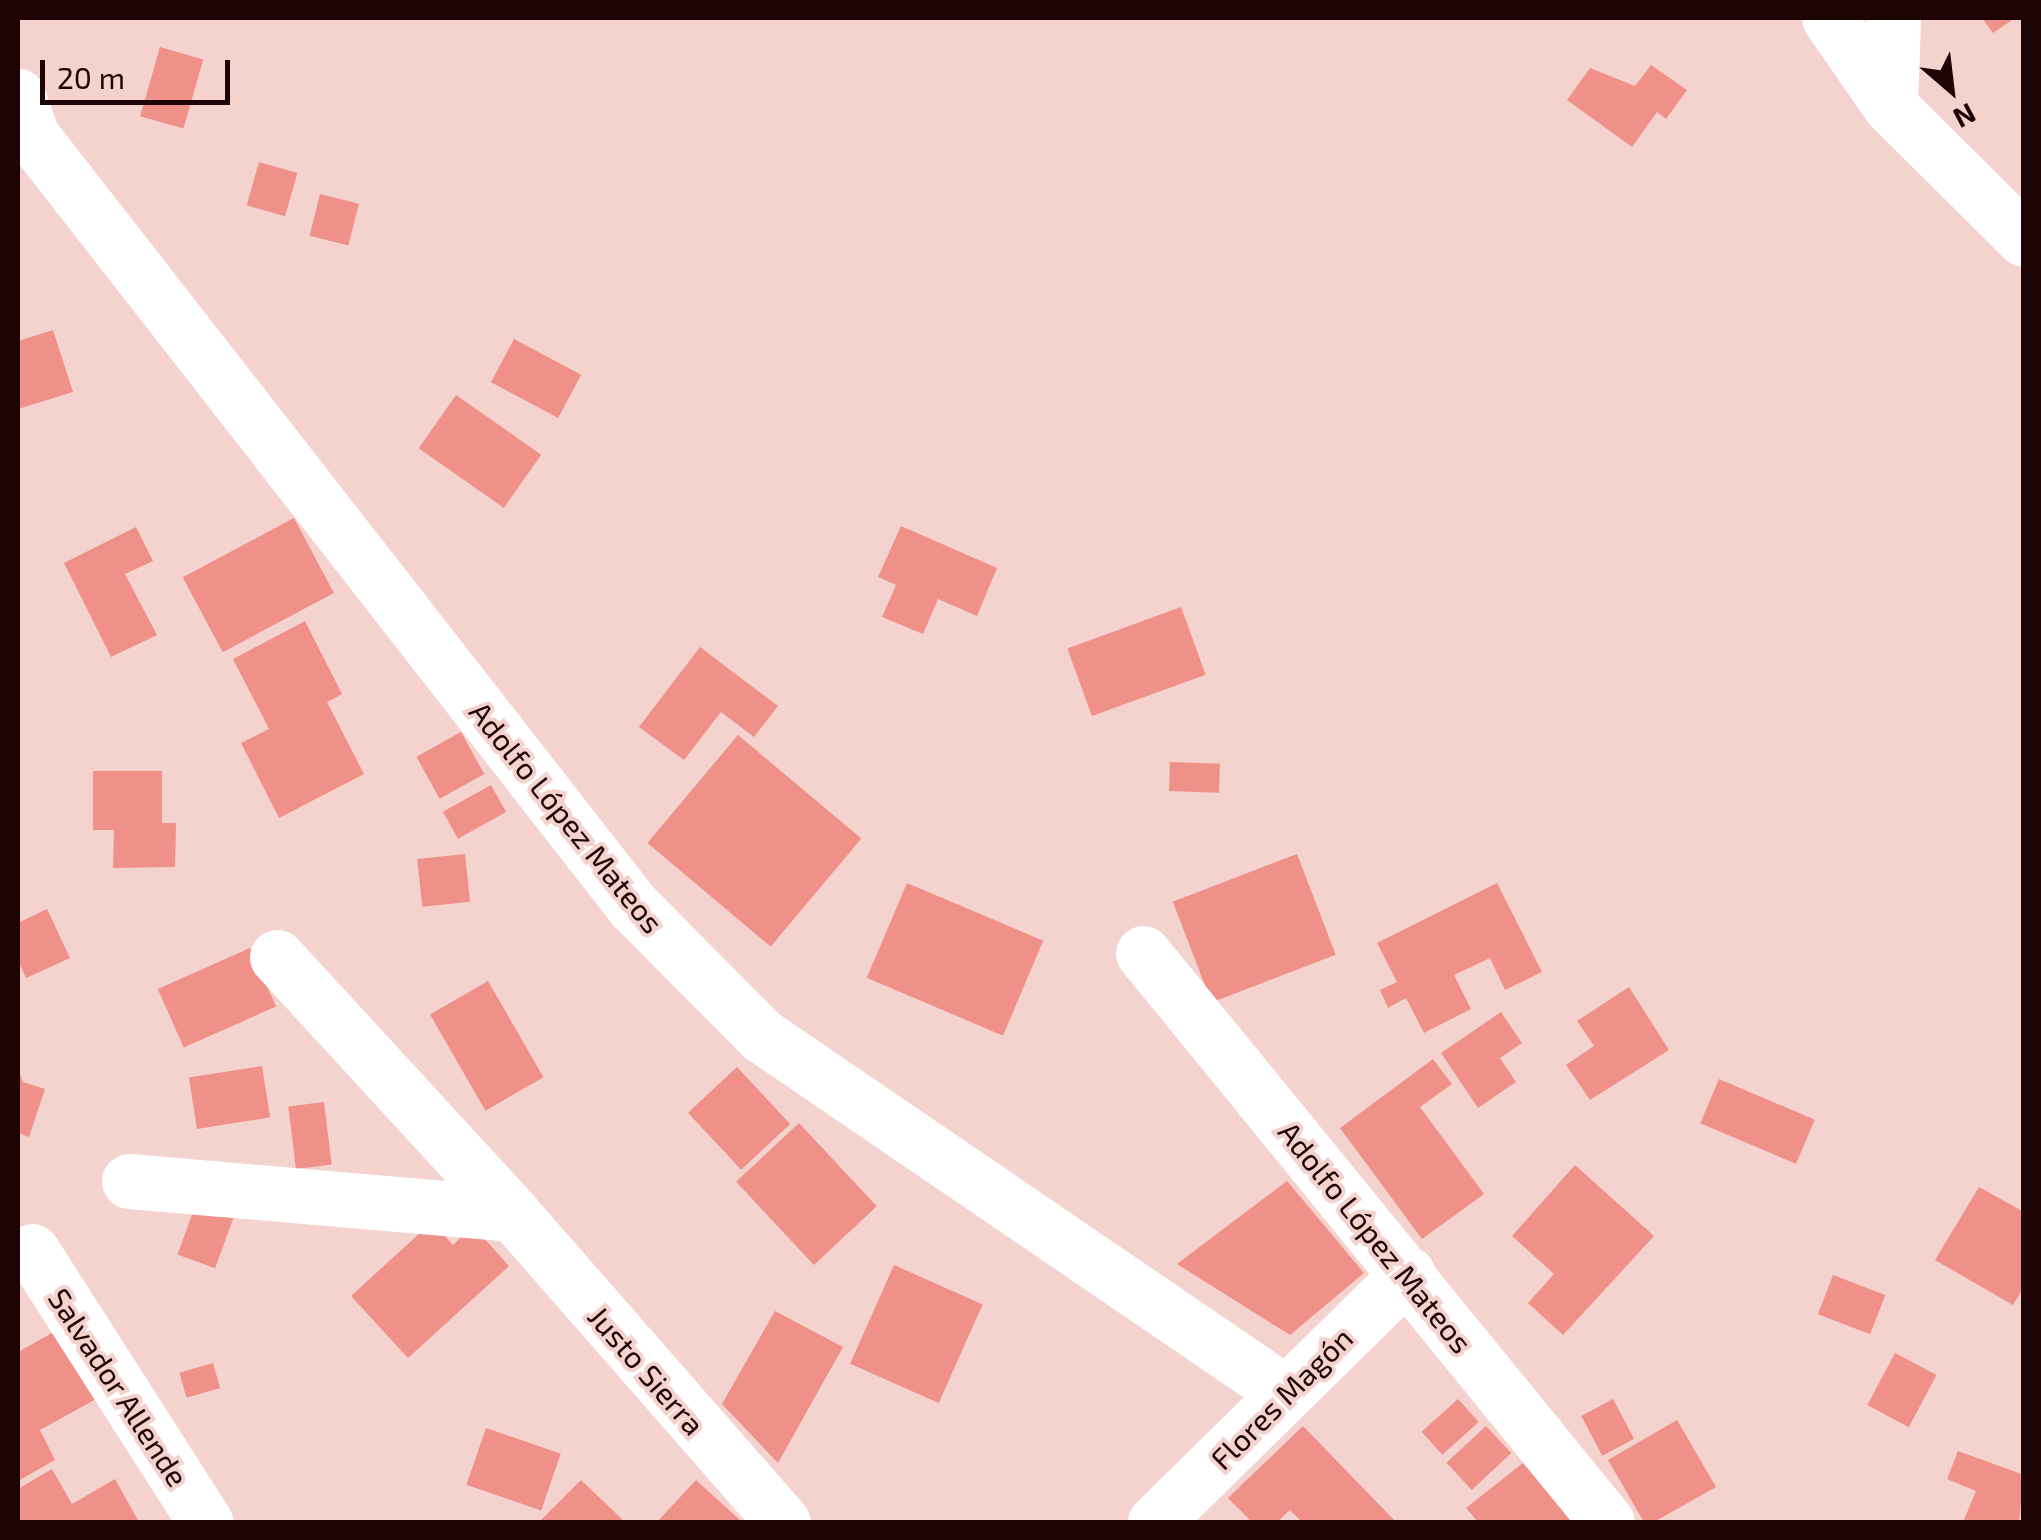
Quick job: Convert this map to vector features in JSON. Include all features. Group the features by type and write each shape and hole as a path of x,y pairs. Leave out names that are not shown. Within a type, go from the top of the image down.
{"main road":[{"path":"1829,18 1890,106 2024,239"},
{"path":"1890,106 1893,18"},
{"name":"Adolfo López Mateos","path":"25,116 633,906 761,1034 1286,1393"},
{"name":"Adolfo López Mateos","path":"1144,953 1607,1522"},
{"name":"Justo Sierra","path":"277,957 513,1214 784,1522"},
{"path":"130,1181 513,1214"},
{"name":"Salvador Allende","path":"32,1252 205,1522"},
{"name":"Flores Magón","path":"1156,1522 1407,1274"}],"building":[{"path":"1982,18 2015,18 1993,33"},
{"path":"160,47 203,59 183,129 140,116"},
{"path":"1651,65 1687,90 1666,119 1657,112 1632,147 1567,100 1590,68 1635,86"},
{"path":"259,162 297,173 285,216 247,205"},
{"path":"320,194 359,204 348,245 310,236"},
{"path":"53,330 73,392 18,409 18,341"},
{"path":"514,339 581,375 558,418 491,382"},
{"path":"456,395 541,455 504,508 419,448"},
{"path":"294,518 334,593 223,652 183,577"},
{"path":"901,526 997,568 977,616 938,599 923,634 882,617 896,585 878,577"},
{"path":"136,527 153,561 125,574 157,635 111,657 64,563"},
{"path":"1181,607 1206,675 1092,716 1067,648"},
{"path":"305,621 342,694 327,702 364,774 279,818 241,743 269,729 233,659"},
{"path":"700,647 778,706 754,737 721,712 684,760 639,727"},
{"path":"461,732 484,774 440,799 416,757"},
{"path":"738,735 861,838 771,947 647,843"},
{"path":"1170,762 1220,764 1219,793 1169,791"},
{"path":"93,771 162,771 162,823 176,823 175,867 113,868 114,830 93,830"},
{"path":"491,785 506,812 458,839 443,812"},
{"path":"465,854 470,902 422,907 417,859"},
{"path":"1297,854 1336,955 1212,1002 1173,902"},
{"path":"907,883 1043,941 1003,1036 867,978"},
{"path":"1497,883 1542,972 1505,990 1490,958 1454,975 1471,1009 1424,1033 1406,998 1388,1008 1380,990 1397,982 1377,943"},
{"path":"47,909 70,958 26,978 18,960 18,923"},
{"path":"250,948 276,1006 184,1048 158,989"},
{"path":"488,981 544,1077 485,1111 430,1014"},
{"path":"1629,987 1669,1050 1590,1100 1566,1065 1594,1046 1577,1021"},
{"path":"1501,1012 1522,1043 1500,1058 1516,1082 1478,1108 1441,1053"},
{"path":"1433,1059 1452,1084 1420,1107 1484,1194 1422,1239 1340,1128"},
{"path":"262,1066 270,1117 197,1129 189,1078"},
{"path":"737,1067 790,1124 741,1170 688,1113"},
{"path":"18,1069 23,1082 45,1089 29,1137 18,1133"},
{"path":"1719,1079 1815,1120 1796,1164 1700,1123"},
{"path":"324,1102 332,1165 296,1169 288,1106"},
{"path":"799,1123 877,1206 814,1265 736,1182"},
{"path":"1575,1165 1654,1236 1563,1335 1528,1303 1554,1274 1512,1236"},
{"path":"1287,1181 1364,1273 1290,1335 1177,1264"},
{"path":"1979,1187 2024,1212 2024,1287 2013,1305 1935,1260"},
{"path":"197,1201 235,1215 215,1268 178,1255"},
{"path":"432,1222 453,1245 473,1226 509,1266 408,1358 351,1296"},
{"path":"894,1265 983,1304 939,1403 850,1364"},
{"path":"1833,1275 1885,1295 1870,1334 1818,1314"},
{"path":"775,1311 843,1347 778,1463 722,1404"},
{"path":"59,1329 98,1398 40,1430 55,1460 18,1481 18,1352"},
{"path":"1895,1353 1936,1375 1909,1427 1867,1405"},
{"path":"213,1363 220,1388 187,1398 179,1373"},
{"path":"1458,1399 1479,1422 1442,1455 1422,1432"},
{"path":"1613,1399 1634,1439 1602,1456 1581,1416"},
{"path":"1677,1420 1716,1487 1654,1522 1644,1522 1608,1460"},
{"path":"1303,1426 1396,1522 1302,1522 1290,1510 1277,1522 1252,1522 1228,1498"},
{"path":"1486,1426 1511,1453 1472,1490 1447,1463"},
{"path":"486,1428 561,1454 541,1510 466,1485"},
{"path":"1958,1451 2024,1475 2019,1522 1963,1522 1976,1491 1947,1479"},
{"path":"1523,1463 1572,1522 1478,1522 1466,1508"},
{"path":"52,1469 72,1504 115,1479 139,1522 18,1522 18,1489"},
{"path":"581,1480 625,1522 539,1522"},
{"path":"696,1480 742,1522 657,1522"}]}
